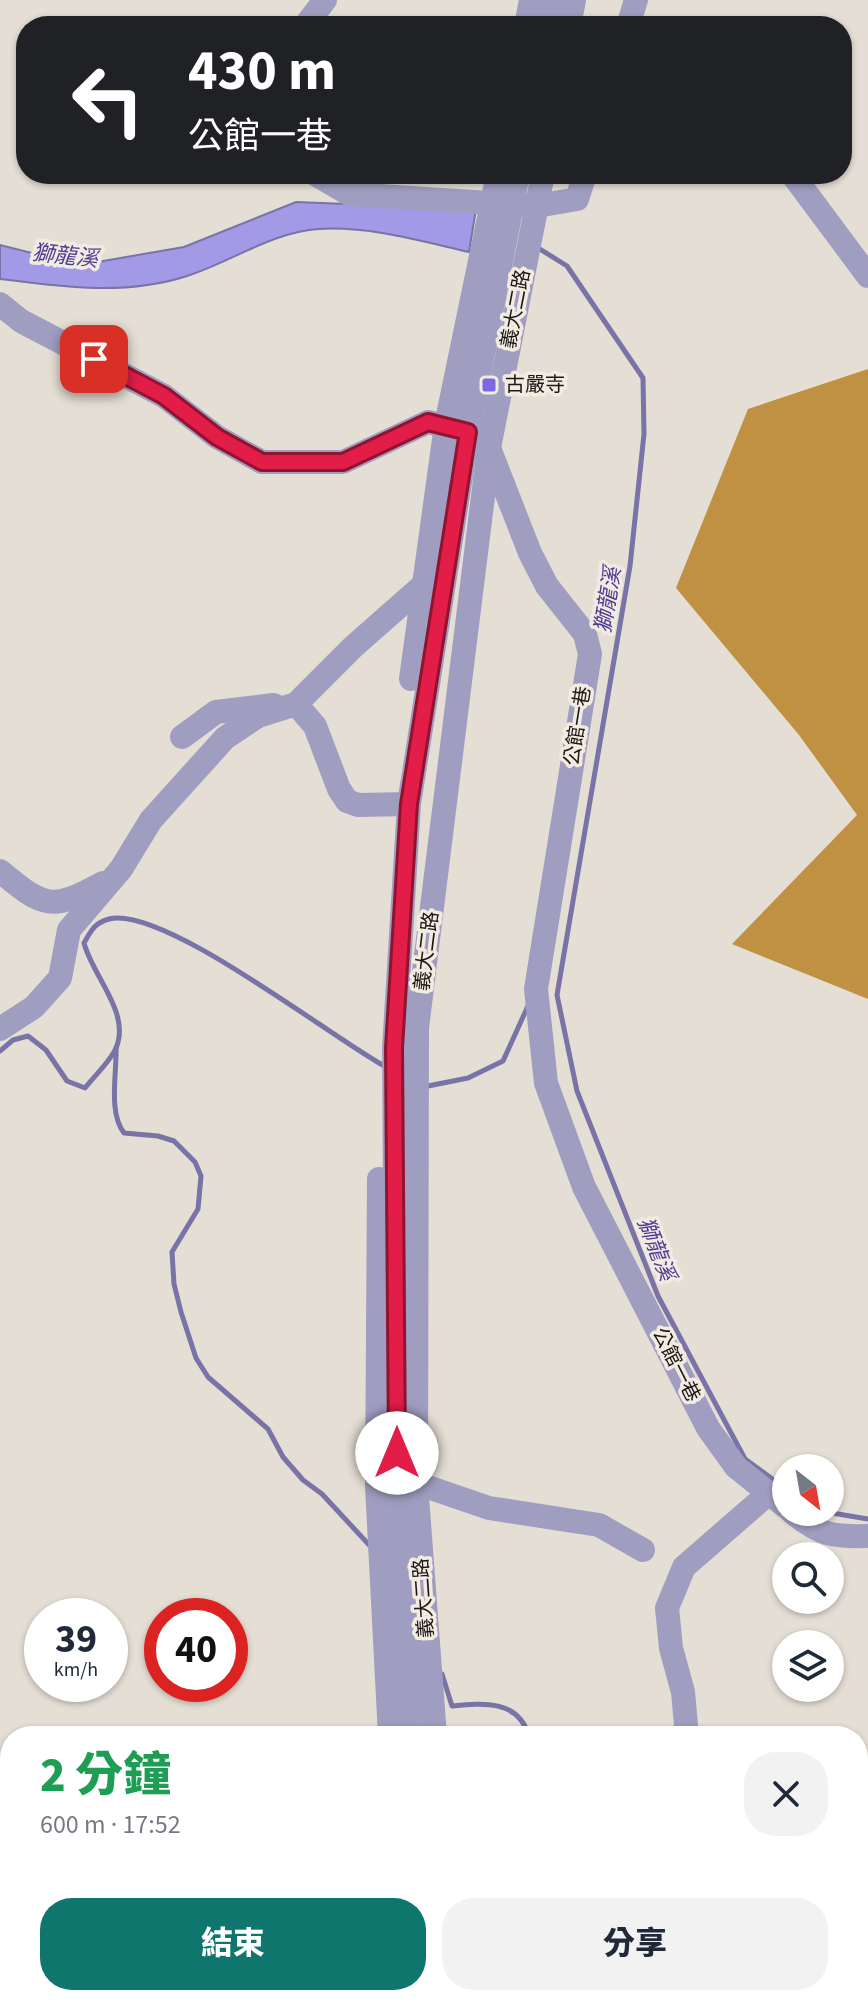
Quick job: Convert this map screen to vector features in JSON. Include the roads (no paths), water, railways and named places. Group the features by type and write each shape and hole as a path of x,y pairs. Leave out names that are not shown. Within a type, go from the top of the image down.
{"street":[{"path":"313,16 325,0"},
{"path":"332,184 349,194 537,206 577,199 582,184"},
{"name":"義大二路","path":"390,1726 397,1484 417,1028 489,448 503,204 500,184"},
{"name":"義大二路","path":"503,204 513,184"},
{"name":"義大二路","path":"410,1726 397,1484 394,1048 401,804 424,585 457,429 500,271 537,206 541,184"},
{"path":"799,184 868,276"},
{"path":"0,304 21,321 164,396 217,437 262,462 343,462 428,422 457,429 489,448"},
{"name":"義大二路","path":"401,804 446,565 457,429"},
{"name":"公館一巷","path":"489,448 530,553 547,586 585,634 590,654 536,989 546,1083 584,1187 708,1428 736,1467 772,1495"},
{"path":"0,1029 34,1007 60,978 69,930 121,869 151,820 225,738 258,716 296,704 353,647 446,565"},
{"path":"296,704 315,726 339,789 347,801 358,805 401,804"},
{"path":"182,737 216,712 238,707 296,704"},
{"path":"0,871 31,898 64,901 109,880 121,869"},
{"path":"397,1484 489,1508 599,1525 643,1550"},
{"name":"義大二路","path":"397,1484 433,1726"},
{"path":"685,1726 667,1608 684,1567 772,1504"},
{"path":"810,1526 816,1531 841,1537 868,1536"}],"waterway":[{"name":"獅龍溪","path":"535,246 567,266 643,378 644,434 630,566 557,995 577,1091 658,1296 745,1459 772,1479"},
{"path":"0,1051 13,1040 28,1036 46,1050 67,1081 85,1088 116,1048 119,1022 84,943 96,925 104,921 134,920 167,932 206,952 386,1067"},
{"path":"423,1087 468,1078 503,1061 528,1006"},
{"path":"116,1048 116,1114 124,1133 158,1136 174,1141 195,1162 201,1176 198,1209 172,1252 174,1284 196,1358 208,1377 268,1429 283,1457 303,1480 322,1494 372,1548"},
{"name":"獅龍溪","path":"844,1515 868,1519"},
{"path":"442,1674 452,1706 498,1706 517,1715 525,1726"}],"place":[{"name":"古嚴寺","path":"489,385"}]}
